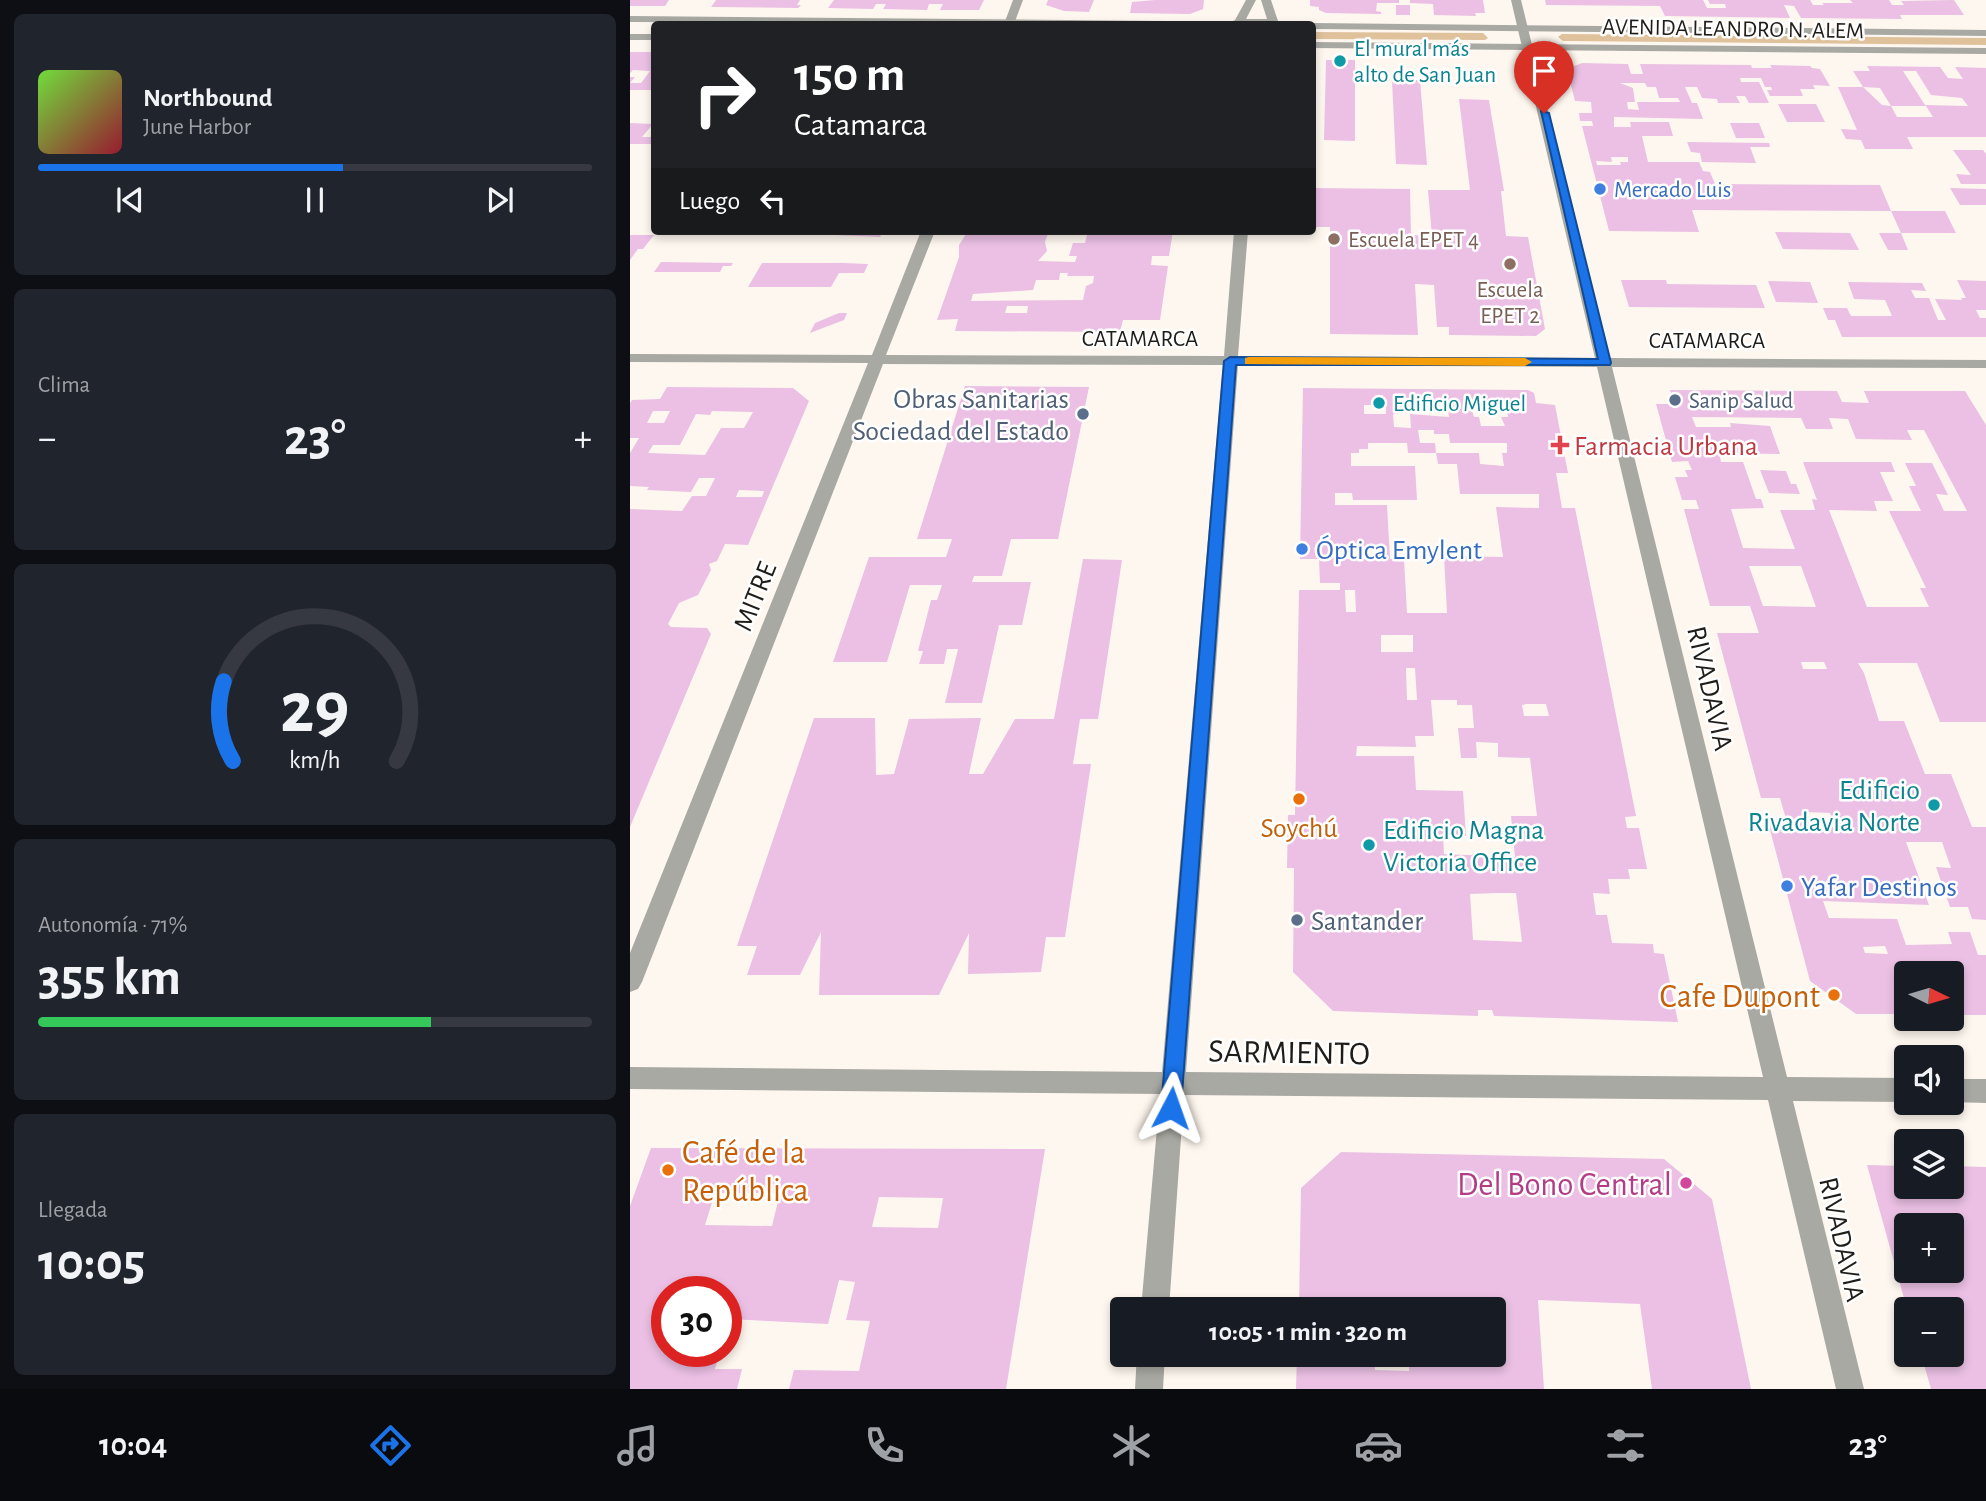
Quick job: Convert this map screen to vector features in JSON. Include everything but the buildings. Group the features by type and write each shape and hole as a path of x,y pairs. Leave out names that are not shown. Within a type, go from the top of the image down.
{"street":[{"path":"1010,21 1018,0"},
{"path":"1236,21 1251,0"},
{"path":"1266,0 1275,21"},
{"name":"RIVADAVIA","path":"1516,0 1850,1389"},
{"path":"630,19 782,21"},
{"name":"AVENIDA LEANDRO N. ALEM","path":"1316,26 1525,38 1986,51"},
{"name":"AVENIDA LEANDRO N. ALEM","path":"1316,45 1525,38 1986,33"},
{"path":"630,37 651,37"},
{"name":"MITRE","path":"630,982 926,235"},
{"path":"1156,1297 1241,235"},
{"name":"CATAMARCA","path":"630,358 1986,364"},
{"name":"SARMIENTO","path":"630,1078 1894,1090"},
{"path":"1964,1091 1986,1091"},
{"path":"1149,1389 1150,1367"}],"shaded area":[{"path":"1316,32 1483,33 1488,38 1316,39"},
{"path":"1562,34 1986,38 1986,45 1563,41 1558,37"}],"slow traffic":[{"path":"1249,361 1525,362"}],"place":[{"name":"El mural más alto de San Juan","path":"1340,61"},
{"name":"Mercado Luis","path":"1600,189"},
{"name":"Escuela EPET 4","path":"1334,239"},
{"name":"Escuela EPET 2","path":"1510,264"},
{"name":"Sanip Salud","path":"1675,400"},
{"name":"Edificio Miguel","path":"1379,403"},
{"name":"Obras Sanitarias Sociedad del Estado","path":"1083,414"},
{"name":"Farmacia Urbana","path":"1560,445"},
{"name":"Óptica Emylent","path":"1302,549"},
{"name":"Soychú","path":"1299,799"},
{"name":"Edificio Rivadavia Norte","path":"1934,805"},
{"name":"Edificio Magna Victoria Office","path":"1369,845"},
{"name":"Yafar Destinos","path":"1787,886"},
{"name":"Santander","path":"1297,920"},
{"name":"Cafe Dupont","path":"1834,995"},
{"name":"Café de la República","path":"668,1170"},
{"name":"Del Bono Central","path":"1686,1183"}],"route":[{"path":"1171,1108 1230,361 1605,363 1544,113"}]}
